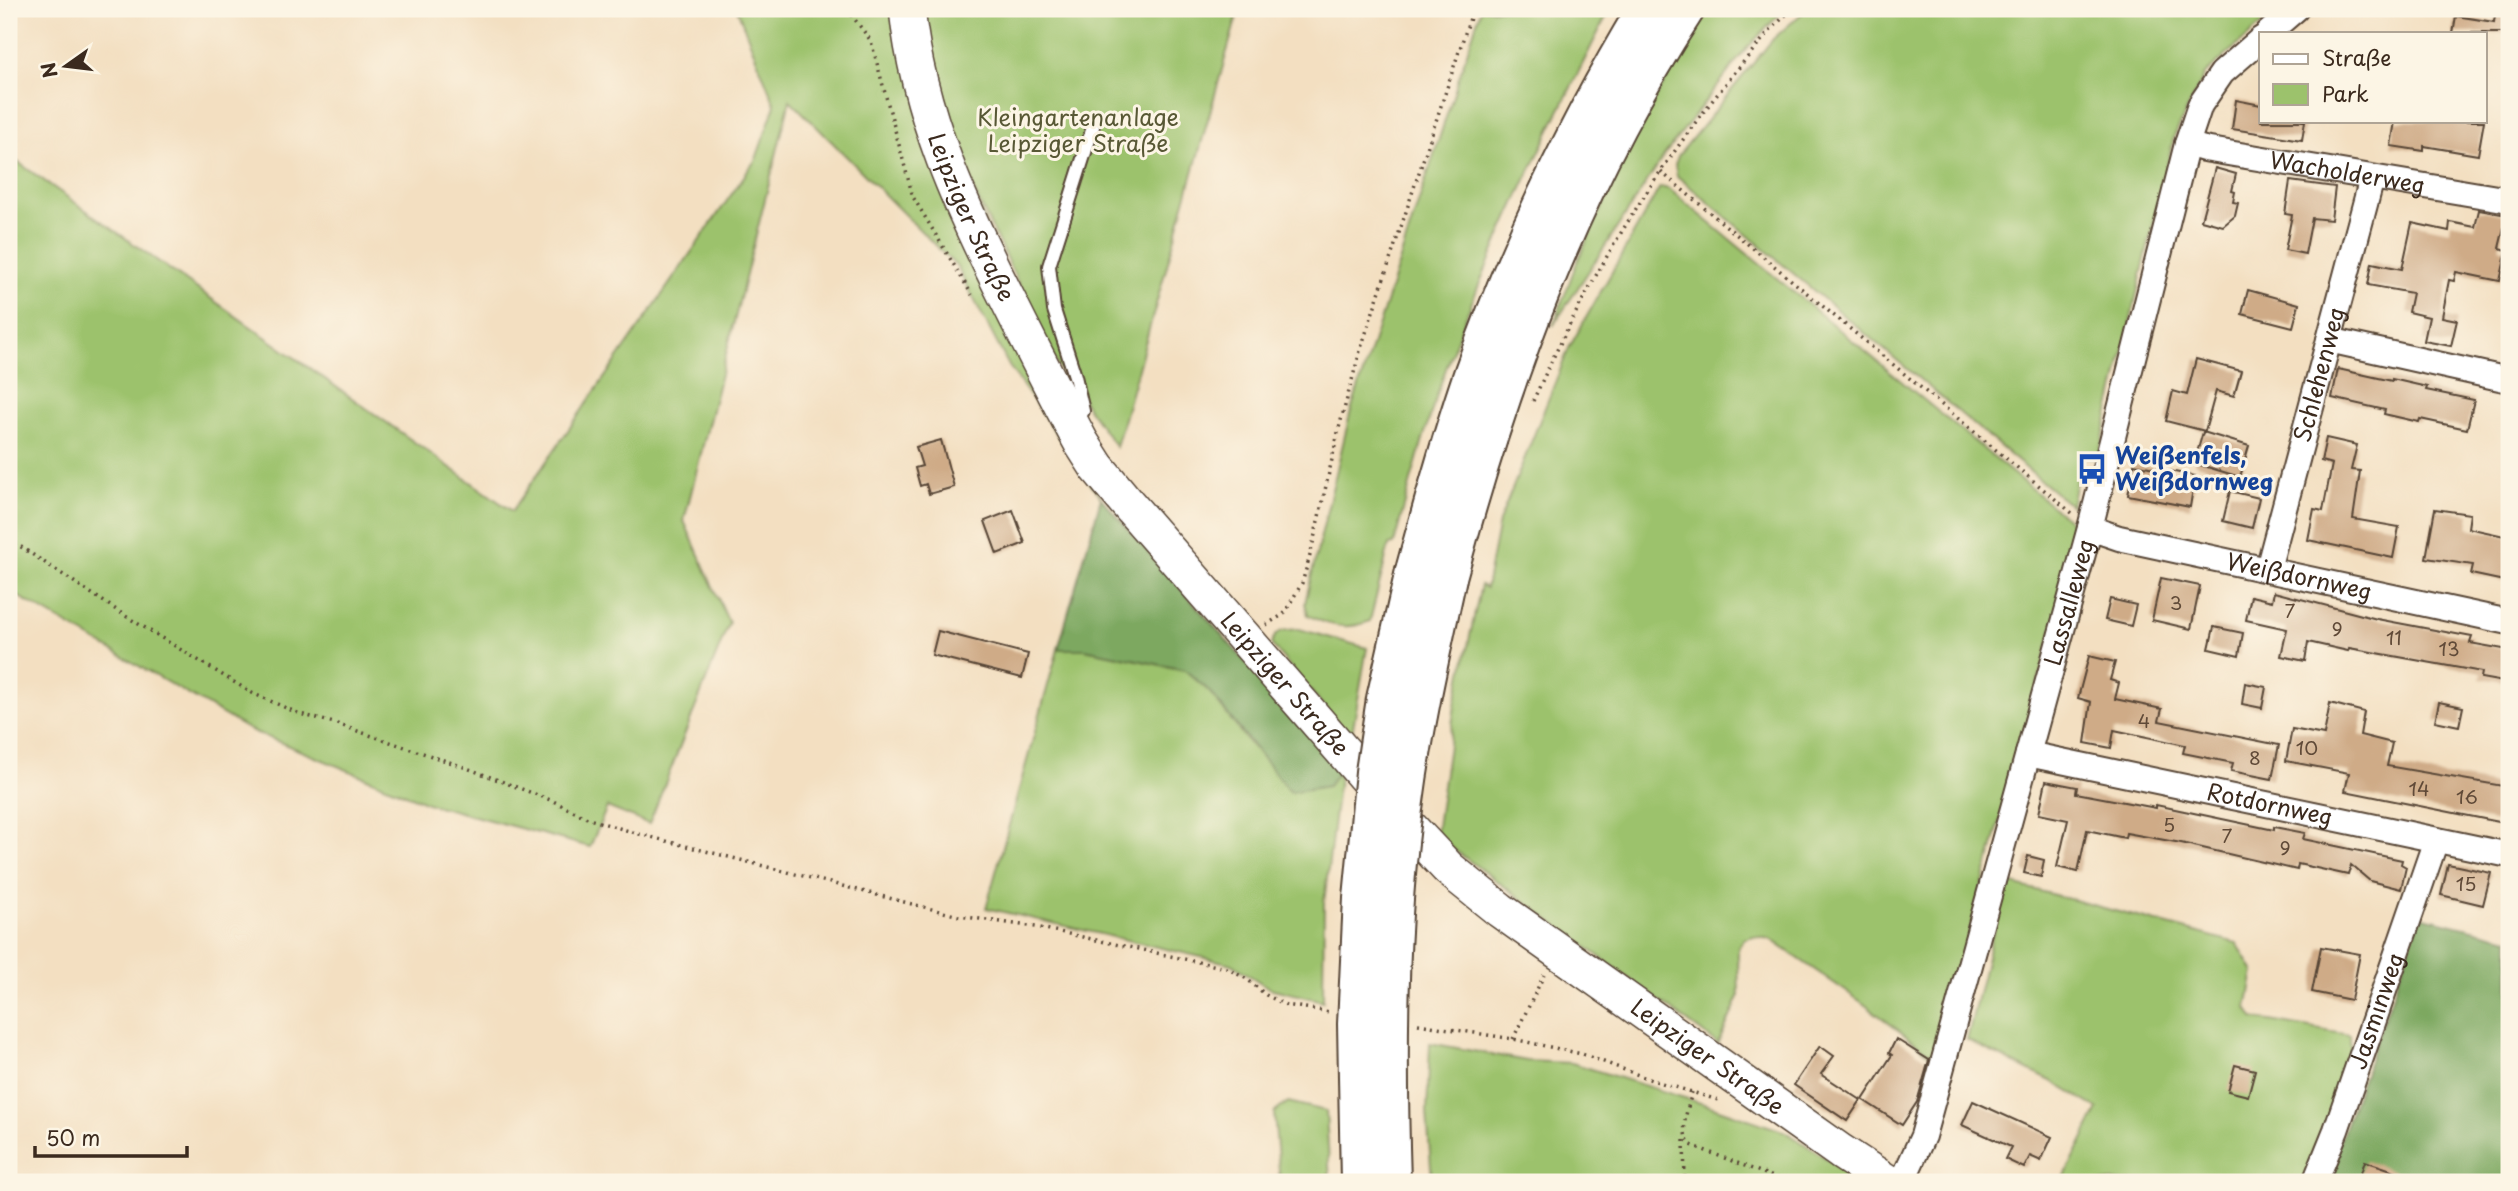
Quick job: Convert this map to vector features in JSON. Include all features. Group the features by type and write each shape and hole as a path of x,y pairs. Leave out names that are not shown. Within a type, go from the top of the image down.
{"highway":[{"path":"1567,152 1571,111 1623,9"},
{"path":"1391,1182 1388,1073 1391,964 1404,802 1419,708 1438,487 1475,370 1521,254 1567,152 1647,9"},
{"path":"1360,1182 1357,1024 1363,898 1375,772 1386,699 1431,574 1565,233 1631,100 1685,9"}],"street":[{"name":"Leipziger Straße","path":"907,9 920,87 945,165 990,265 1074,429 1097,467 1244,640 1435,856 1474,890 1556,950 1887,1182"},
{"path":"2269,32 2296,9"},
{"name":"Lassalleweg","path":"1902,1182 1923,1136 2028,754 2090,528 2187,144 2200,105 2222,73 2259,41"},
{"name":"Wacholderweg","path":"2187,144 2509,200"},
{"name":"Schlehenweg","path":"2268,569 2372,178"},
{"path":"2329,340 2509,380"},
{"name":"Weißdornweg","path":"2090,528 2119,538 2509,622"},
{"name":"Rotdornweg","path":"2028,754 2509,855"},
{"name":"Jasminweg","path":"2315,1182 2349,1095 2436,840"}],"lane":[{"path":"1074,429 1083,411 1054,310 1049,266 1093,127"}],"path":[{"path":"1244,640 1284,614 1302,583 1339,424 1360,351 1473,9"},
{"path":"1532,405 1591,282 1627,221 1677,146 1763,36 1792,9"},
{"path":"1661,173 2090,528"},
{"path":"9,539 124,615 252,693 300,714 492,777 554,801 589,819 959,916 1037,927 1226,968 1247,979 1266,995 1286,1005 1307,1009"},
{"path":"1513,1039 1556,950"},
{"path":"1438,1027 1582,1054 1671,1086"},
{"path":"1685,1182 1684,1131 1692,1092"},
{"path":"1684,1131 1685,1139 1691,1145 1786,1182"}],"green space":[{"path":"737,9 895,9 1101,498 1009,366 957,267 790,100 684,521 729,623 649,824 607,807 590,847 430,804 250,730 9,591 9,156 512,511 756,159 775,105"},
{"name":"Kleingartenanlage Leipziger Straße","path":"921,9 1239,9 1116,447 1058,366 946,133"},
{"path":"1481,9 1610,9 1524,185 1465,320 1432,410 1394,544 1389,545 1370,621 1346,626 1330,624 1308,615 1305,603 1350,414"},
{"path":"1710,9 1785,9 1746,49 1665,154 1553,326 1577,262 1642,119"},
{"path":"1807,9 2279,9 2205,74 2174,136 2098,459 2081,456 2071,506 1677,176 1675,165 1678,156 1773,39"},
{"path":"1660,187 1669,189 2080,529 1935,1058 1860,1001 1770,939 1753,936 1744,939 1738,948 1739,997 1718,1044 1441,840 1436,833 1455,705 1481,585 1486,588 1499,522 1569,348"},
{"path":"1101,498 1340,769 1328,786 1290,792 1209,691 1185,670 1085,649 1058,649"},
{"path":"1299,629 1367,648 1351,739 1271,644 1278,633"},
{"path":"1058,649 1085,649 1185,670 1209,691 1252,747 1340,769 1324,903 1323,1001 1269,988 1232,964 986,908"},
{"path":"2005,882 2237,943 2254,972 2247,1008 2253,1018 2350,1035 2351,1072 2307,1182 2062,1182 2098,1109 2053,1082 1967,1040"},
{"path":"2421,916 2509,938 2509,1182 2325,1182"},
{"path":"1430,1043 1527,1061 1572,1063 1707,1105 1786,1132 1862,1182 1432,1182 1427,1112"},
{"path":"1288,1102 1326,1111 1330,1182 1280,1182 1274,1113"}],"building":[{"path":"2496,9 2509,9 2507,33 2453,32 2456,16 2494,22"},
{"path":"2236,100 2259,105 2259,122 2305,122 2302,140 2232,129"},
{"path":"2395,122 2484,122 2478,155 2424,146 2424,151 2391,146"},
{"path":"2215,168 2236,174 2232,191 2235,192 2233,202 2238,203 2235,216 2223,226 2201,220"},
{"path":"2290,181 2335,187 2331,220 2312,218 2305,254 2285,250 2292,215 2285,214"},
{"path":"2479,210 2507,215 2499,248 2507,250 2500,281 2456,272 2454,281 2449,280 2442,317 2457,320 2451,346 2424,341 2429,317 2408,312 2412,293 2368,285 2372,263 2402,269 2412,223 2449,231 2450,222 2475,227"},
{"path":"2248,290 2299,304 2293,327 2242,314"},
{"path":"2196,359 2241,371 2234,396 2216,391 2205,431 2166,421 2173,391 2187,395"},
{"path":"2338,369 2392,379 2427,387 2426,390 2474,400 2467,429 2384,414 2385,410 2332,398"},
{"path":"2203,432 2249,446 2240,477 2194,463"},
{"path":"2326,438 2357,445 2351,470 2360,471 2353,519 2399,527 2393,558 2308,540 2314,509 2323,511 2332,464 2321,461"},
{"path":"941,440 954,487 929,494 926,484 920,486 915,468 922,466 916,447"},
{"path":"2134,464 2195,476 2190,507 2128,495"},
{"path":"2230,491 2259,498 2252,528 2223,521"},
{"path":"2435,509 2470,514 2468,528 2509,537 2504,581 2471,574 2473,565 2426,558"},
{"path":"1013,510 1025,543 997,554 985,521"},
{"path":"2161,578 2200,586 2191,629 2152,620"},
{"path":"2274,592 2377,619 2472,637 2470,643 2509,650 2509,683 2481,678 2482,672 2308,642 2305,661 2281,656 2287,629 2246,620 2251,596 2272,601"},
{"path":"2110,599 2136,605 2131,626 2105,620"},
{"path":"2214,627 2243,633 2239,656 2209,649"},
{"path":"938,631 1028,654 1022,678 932,655"},
{"path":"2089,656 2115,662 2110,680 2119,683 2115,699 2162,709 2159,721 2279,745 2272,779 2231,771 2233,763 2183,753 2185,745 2114,730 2111,748 2085,743 2091,702 2078,698"},
{"path":"2245,683 2266,687 2262,708 2242,704"},
{"path":"2439,702 2463,707 2459,726 2435,721"},
{"path":"2330,703 2364,712 2360,735 2392,743 2387,766 2509,787 2509,824 2345,791 2349,773 2286,761 2292,729 2324,735"},
{"path":"2046,781 2077,787 2076,793 2156,808 2156,805 2274,830 2274,827 2305,833 2303,839 2402,860 2401,864 2406,867 2401,889 2370,881 2351,865 2348,875 2298,864 2297,870 2181,843 2126,833 2125,838 2087,830 2078,872 2057,867 2068,820 2039,814"},
{"path":"2028,856 2044,860 2041,877 2024,873"},
{"path":"2448,864 2491,873 2483,905 2441,895"},
{"path":"2321,947 2360,954 2351,1000 2312,992"},
{"path":"1896,1039 1929,1060 1917,1102 1902,1125 1863,1100 1892,1055 1889,1053"},
{"path":"1820,1046 1834,1056 1821,1074 1861,1100 1847,1121 1794,1085"},
{"path":"2235,1065 2255,1070 2248,1096 2228,1091"},
{"path":"1973,1101 2052,1137 2041,1161 2030,1156 2024,1168 2005,1159 2011,1147 1962,1125"},
{"path":"2365,1161 2418,1179 2418,1182 2371,1182 2359,1179"}],"place":[{"name":"Weißenfels, Weißdornweg","path":"2092,469"}]}
